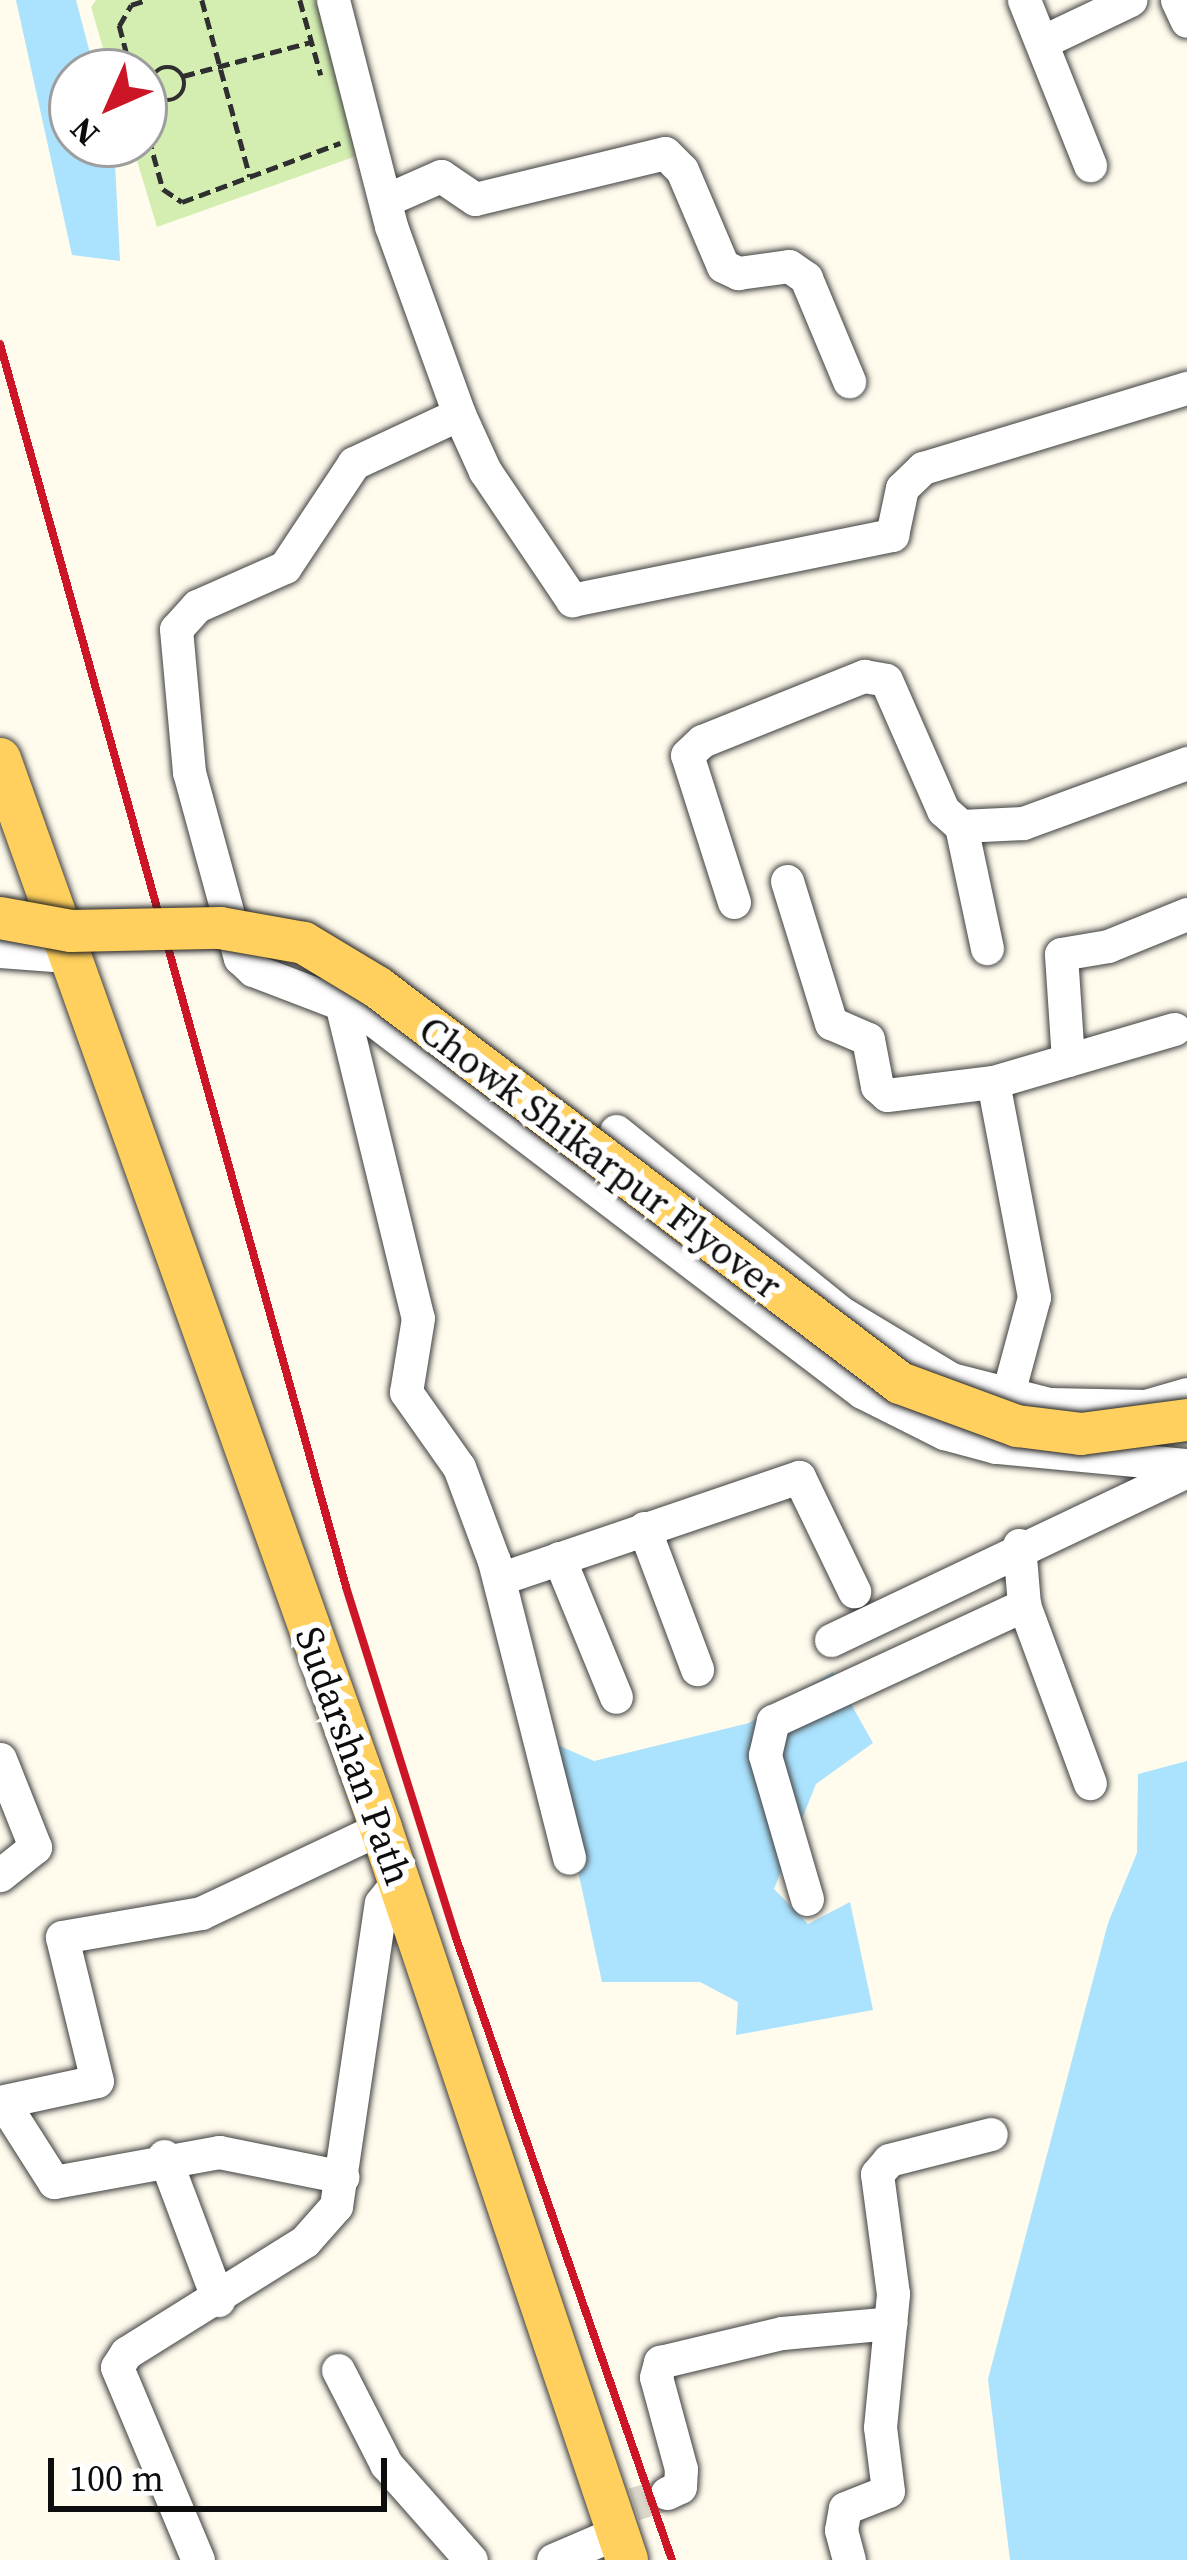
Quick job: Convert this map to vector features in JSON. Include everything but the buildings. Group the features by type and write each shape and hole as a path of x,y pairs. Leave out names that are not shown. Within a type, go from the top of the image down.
{"main road":[{"name":"Sudarshan Path","path":"0,759 381,1828 623,2527"},
{"name":"Chowk Shikarpur Flyover","path":"0,918 71,931 220,928 304,943 376,987 900,1383 949,1408 1017,1426 1082,1434 1187,1420"}],"street":[{"path":"333,0 386,200 459,413 485,471 560,591 575,602 892,535 902,488 923,468 1187,388"},
{"path":"1024,0 1090,165"},
{"path":"1042,42 1130,0"},
{"path":"1177,0 1187,21"},
{"path":"386,200 441,176 475,199 665,153 682,170 723,266 738,272 789,266 806,278 849,381"},
{"path":"459,413 354,463 285,567 197,606 176,629 189,772 240,958 253,970 340,1000 862,1392 944,1432 996,1447 1187,1468"},
{"path":"734,902 687,755 702,741 863,676 886,680 943,810 961,826 987,948"},
{"path":"961,826 1023,823 1187,763"},
{"path":"787,881 831,1023 868,1039 883,1093 993,1082 1174,1029"},
{"path":"1068,1060 1060,954 1108,946 1187,914"},
{"path":"0,951 67,956"},
{"path":"340,1000 418,1318 406,1392 459,1468 499,1579 569,1858"},
{"path":"993,1082 1034,1297 1006,1397"},
{"path":"616,1131 843,1315 951,1378 1006,1397 1111,1407 1187,1394"},
{"path":"831,1640 1018,1545 1187,1468"},
{"path":"499,1579 799,1478 854,1591"},
{"path":"644,1528 697,1669"},
{"path":"1018,1545 1024,1606 1090,1783"},
{"path":"559,1558 616,1697"},
{"path":"807,1899 765,1755 773,1721 1024,1606"},
{"path":"0,1760 35,1847 0,1875"},
{"path":"344,2177 219,2152 164,2156 54,2182 1,2102 97,2081 62,1937 201,1912 381,1828"},
{"path":"198,2560 117,2367 126,2353 218,2300 323,2227 344,2177 381,1903 399,1880"},
{"path":"849,2560 845,2508 888,2491 880,2427 892,2323 880,2165 991,2134"},
{"path":"164,2156 218,2300"},
{"path":"667,2493 680,2487 681,2468 656,2377 660,2362 782,2333 892,2323"},
{"path":"338,2370 386,2464 471,2560"},
{"path":"553,2560 623,2527"}],"path":[{"path":"125,48 119,26 131,5 146,0"},
{"path":"202,0 250,177"},
{"path":"300,0 323,82"},
{"path":"168,72 183,76 312,42"},
{"path":"168,100 183,93 183,76"},
{"path":"157,168 163,189 182,202 340,143 335,123"}],"green space":[{"path":"96,0 319,0 362,154 157,227 139,168 168,168 168,48 103,48 91,7"}],"water":[{"path":"16,0 76,0 89,48 48,48 48,146"},
{"path":"53,168 115,168 120,261 72,255"},
{"path":"833,1672 873,1743 816,1784 774,1889 808,1924 850,1902 873,2010 736,2035 738,2002 700,1982 602,1982 553,1755 560,1746 594,1761 749,1723"},
{"path":"1187,1761 1187,2560 1010,2560 988,2379 1108,1923 1137,1853 1138,1774"}],"tunnel":[{"path":"634,2504 667,2493"}],"railway":[{"path":"0,344 346,1587 456,1938 672,2560"}]}
